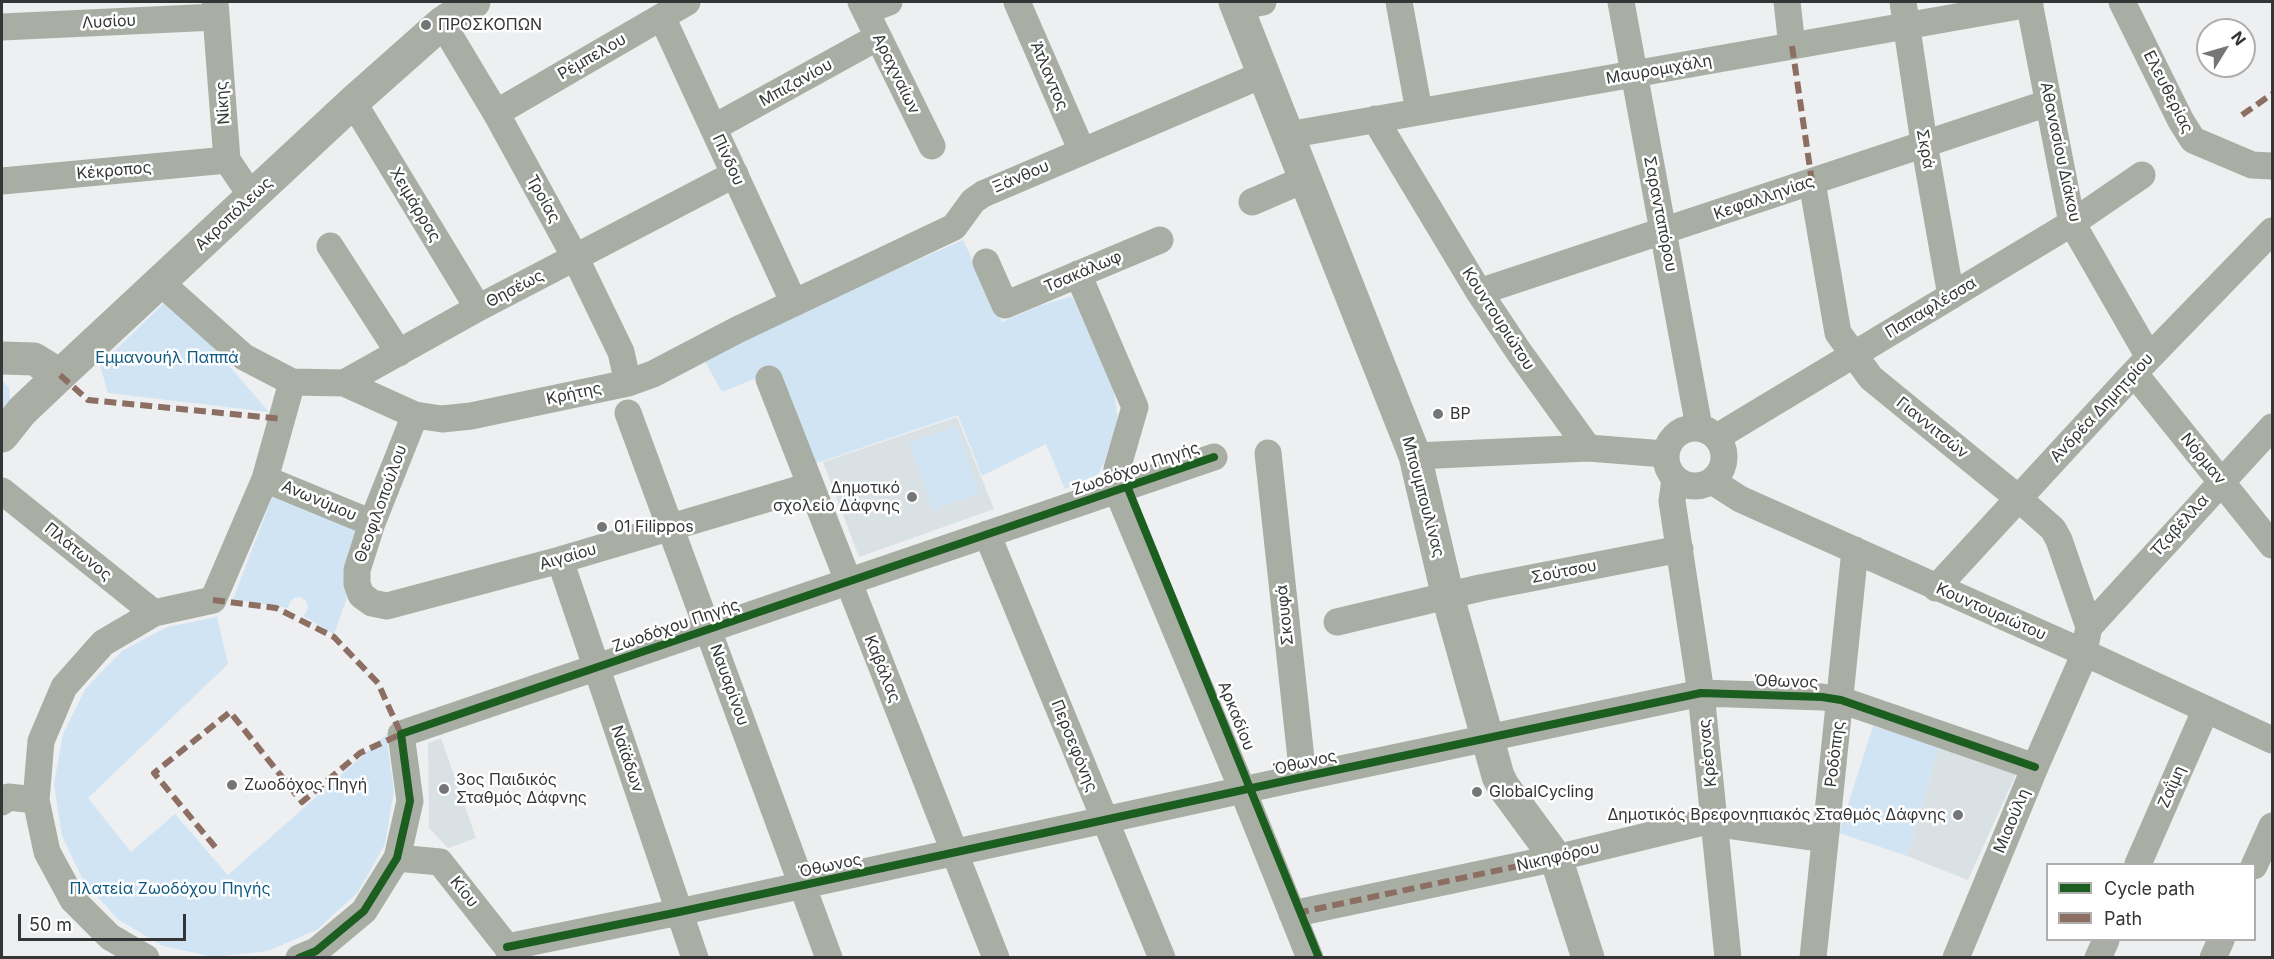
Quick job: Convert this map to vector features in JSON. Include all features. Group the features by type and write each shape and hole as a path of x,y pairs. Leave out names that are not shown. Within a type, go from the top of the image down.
{"street":[{"name":"Ακροπόλεως","path":"2,436 22,411 352,102 442,23 474,2"},
{"name":"Ρέμπελου","path":"496,113 687,2"},
{"name":"Άτλαντος","path":"1017,2 1082,151"},
{"path":"1399,2 1419,111"},
{"name":"Σαρανταπόρου","path":"1621,2 1664,232 1708,432"},
{"path":"1786,2 1792,46"},
{"name":"Ελευθερίας","path":"2122,2 2193,140 2252,165 2272,166"},
{"name":"Μπουμπουλίνας","path":"1245,3 1264,74 1415,456 1448,597 1487,738 1503,786 1556,858 1588,957"},
{"name":"Μαυρομιχάλη","path":"1288,135 1792,46 1904,14 2030,3"},
{"name":"Αθανασίου Διάκου","path":"2030,3 2072,222 2141,365"},
{"name":"Αραχναίων","path":"872,5 878,37 932,146"},
{"name":"Λυσίου","path":"2,27 216,9"},
{"name":"Νίκης","path":"216,9 227,160 252,197"},
{"name":"Σκρά","path":"1904,14 1951,296"},
{"name":"Πίνδου","path":"662,17 794,303"},
{"name":"Τροίας","path":"442,23 496,113 575,257 621,352 627,383"},
{"name":"Μπιζανίου","path":"713,128 878,37"},
{"name":"Ξάνθου","path":"794,303 954,227 973,201 982,194 1264,74"},
{"name":"Χειμάρρας","path":"352,102 478,308"},
{"name":"Κεφαλληνίας","path":"1479,292 2048,103"},
{"name":"Κουντουριώτου","path":"1375,119 1479,292 1588,448"},
{"name":"Κέκροπος","path":"2,181 227,160"},
{"name":"Θησέως","path":"344,383 478,308 735,174"},
{"name":"Παπαφλέσσα","path":"1708,432 1853,355 2072,222 2142,175"},
{"path":"1252,202 1305,179"},
{"name":"Γιαννιτσών","path":"1812,182 1838,333 1871,378 2018,498 2053,530 2059,540 2087,640"},
{"name":"Ανδρέα Δημητρίου","path":"1936,588 2141,365 2272,231"},
{"name":"Τσακάλωφ","path":"986,262 1005,305 1160,240"},
{"path":"330,246 399,352"},
{"name":"Αρκαδίου","path":"1078,274 1135,406 1117,469 1117,490 1310,957"},
{"path":"160,282 244,357 292,382 344,383"},
{"name":"Κρήτης","path":"344,383 415,415 442,419 471,416 627,383 652,374 794,303"},
{"path":"2,358 34,359 60,375"},
{"name":"Νόρμαν","path":"2141,365 2221,481 2272,545"},
{"path":"2,367 10,371 24,394 22,411"},
{"name":"Καβάλας","path":"769,380 996,957"},
{"path":"146,957 110,938 73,900 47,852 36,800 41,741 64,687 103,643 154,613 213,600 266,479 292,382"},
{"name":"Ναυαρίνου","path":"628,413 829,957"},
{"name":"Θεοφιλοπούλου","path":"361,595 357,584 357,570 372,523 415,415"},
{"name":"Τζαβέλλα","path":"2087,640 2221,481 2272,427"},
{"path":"1687,428 1708,432 1723,448 1724,460 1720,472 1712,482 1700,486 1687,485 1675,479 1667,468 1665,454 1668,443 1676,433 1687,428"},
{"path":"1415,456 1588,448 1665,454"},
{"name":"Σκουφά","path":"1268,453 1303,777"},
{"name":"Ζωοδόχου Πηγής","path":"299,957 331,949 364,911 397,858 410,801 401,734 1214,457"},
{"name":"Ανωνύμου","path":"266,479 372,523"},
{"name":"Κρέσνας","path":"1675,479 1672,501 1701,693 1728,957"},
{"name":"Κουντουριώτου","path":"1712,482 1740,500 1936,588 2087,640 2206,710 2272,740"},
{"name":"Αιγαίου","path":"361,595 372,603 387,606 560,560 810,486"},
{"name":"Πλάτωνος","path":"2,491 154,613"},
{"name":"Περσεφόνης","path":"987,534 1158,956"},
{"name":"Σούτσου","path":"1337,622 1480,588 1680,549"},
{"name":"Ροδόπης","path":"1813,957 1855,550"},
{"name":"Ναϊάδων","path":"560,560 695,957"},
{"name":"Μιαούλη","path":"1956,957 2087,640"},
{"name":"Όθωνος","path":"510,952 802,885 1701,693 1822,697 1841,700 2035,767"},
{"name":"Ζαΐμη","path":"2138,863 2206,710"},
{"path":"4,795 36,800"},
{"name":"Νικηφόρου","path":"1292,914 1556,858 1704,822 1825,839"},
{"path":"2255,863 2272,826"},
{"name":"Κίου","path":"397,858 440,862 510,952"},
{"path":"2098,957 2105,941"},
{"path":"2213,957 2220,941"}],"shaded area":[{"name":"Δημοτικό σχολείο Δάφνης","path":"957,417 994,509 859,557 823,462"},
{"name":"3ος Παιδικός Σταθμός Δάφνης","path":"441,738 476,838 448,848 429,828 428,743"},
{"name":"Δημοτικός Βρεφονηπιακός Σταθμός Δάφνης","path":"1939,747 2016,774 1968,880 1907,856"}],"green space":[{"path":"963,240 1002,322 1039,306 1069,297 1073,298 1114,391 1118,422 1098,474 1065,489 1046,444 982,476 958,415 814,464 774,371 722,392 702,356"},
{"name":"Εμμανουήλ Παππά","path":"165,302 198,330 269,412 108,393 100,365"},
{"path":"2,380 9,388 10,399 2,416"},
{"path":"956,426 980,493 933,510 909,442"},
{"path":"275,490 371,531 334,634 303,616 308,605 300,597 294,598 288,608 233,599"},
{"name":"Πλατεία Ζωοδόχου Πηγής","path":"217,617 228,664 88,798 131,852 175,814 228,875 386,735 394,790 385,844 358,892 318,929 268,951 214,957 163,946 119,920 84,882 62,836 54,784 63,734 86,688 122,651 167,627"},
{"path":"1873,726 1939,747 1907,856 1839,833"}],"marked path":[{"path":"1792,46 1812,182"},
{"path":"2242,115 2272,94"},
{"path":"60,375 88,400 283,419"},
{"path":"213,600 276,608 334,637 378,683 401,734 360,753 302,802 230,712 154,773 216,848"},
{"path":"1297,913 1556,858"}],"cycle path":[{"path":"299,958 316,951 364,911 397,858 410,801 401,734 1214,457"},
{"path":"1127,486 1319,958"},
{"path":"507,947 1701,693 1822,697 1841,700 2035,767"}],"place":[{"name":"ΠΡΟΣΚΟΠΩΝ","path":"426,25"},
{"name":"BP","path":"1438,414"},
{"name":"Δημοτικό σχολείο Δάφνης","path":"912,497"},
{"name":"01 Filippos","path":"602,527"},
{"name":"Ζωοδόχος Πηγή","path":"232,785"},
{"name":"3ος Παιδικός Σταθμός Δάφνης","path":"444,789"},
{"name":"GlobalCycling","path":"1477,792"},
{"name":"Δημοτικός Βρεφονηπιακός Σταθμός Δάφνης","path":"1958,815"}]}
